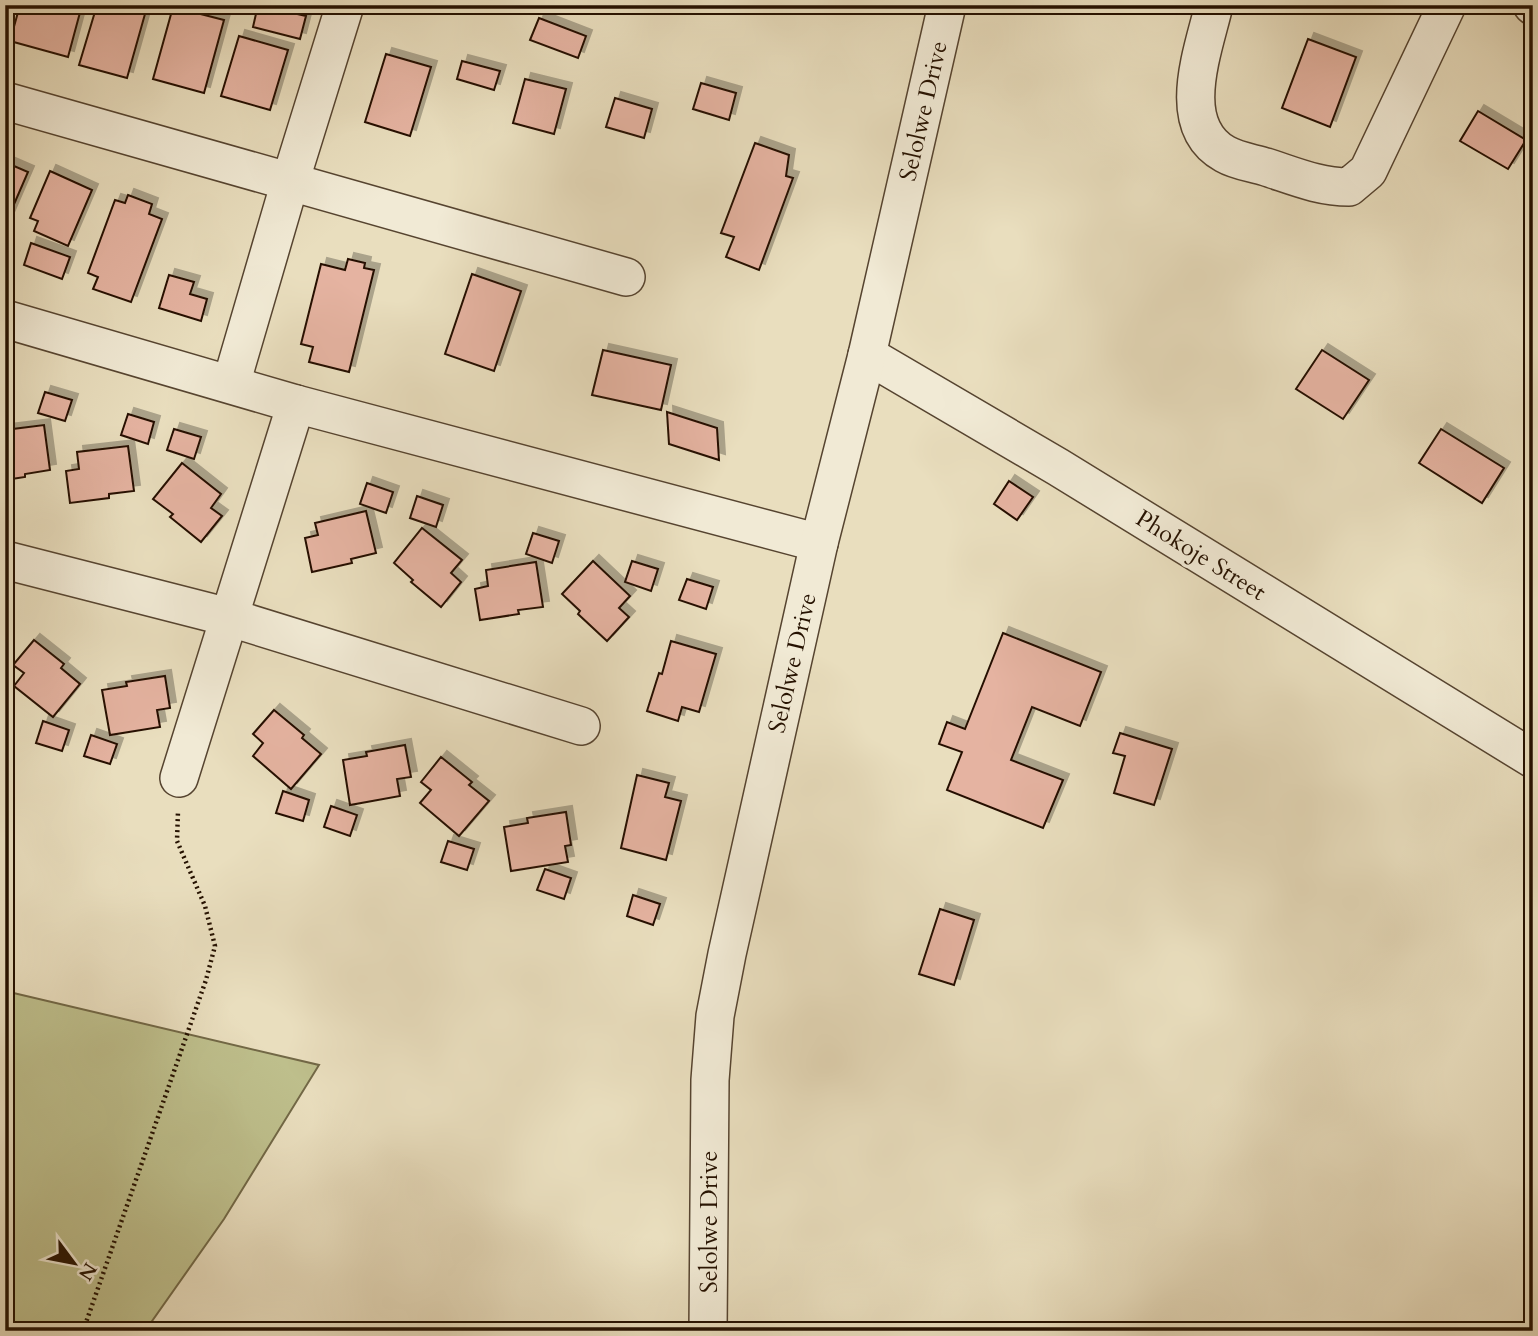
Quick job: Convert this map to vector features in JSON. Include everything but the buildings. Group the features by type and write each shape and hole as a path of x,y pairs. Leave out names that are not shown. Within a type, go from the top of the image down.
{"street":[{"path":"231,384 345,5"},
{"name":"Selolwe Drive","path":"708,1331 710,1080 715,1016 819,543 867,355 947,5"},
{"path":"1214,5 1195,91 1197,120 1208,139 1224,154 1326,187 1349,187 1368,171 1447,5"},
{"path":"5,101 626,277"},
{"path":"5,319 296,404 819,543"},
{"name":"Phokoje Street","path":"867,355 1059,467 1533,759"},
{"path":"179,778 296,404"},
{"path":"5,560 228,617 581,726"}],"path":[{"path":"83,1331 206,980 215,946 205,906 177,841 179,778"}],"green space":[{"path":"5,991 319,1065 224,1219 145,1331 5,1331"}]}
